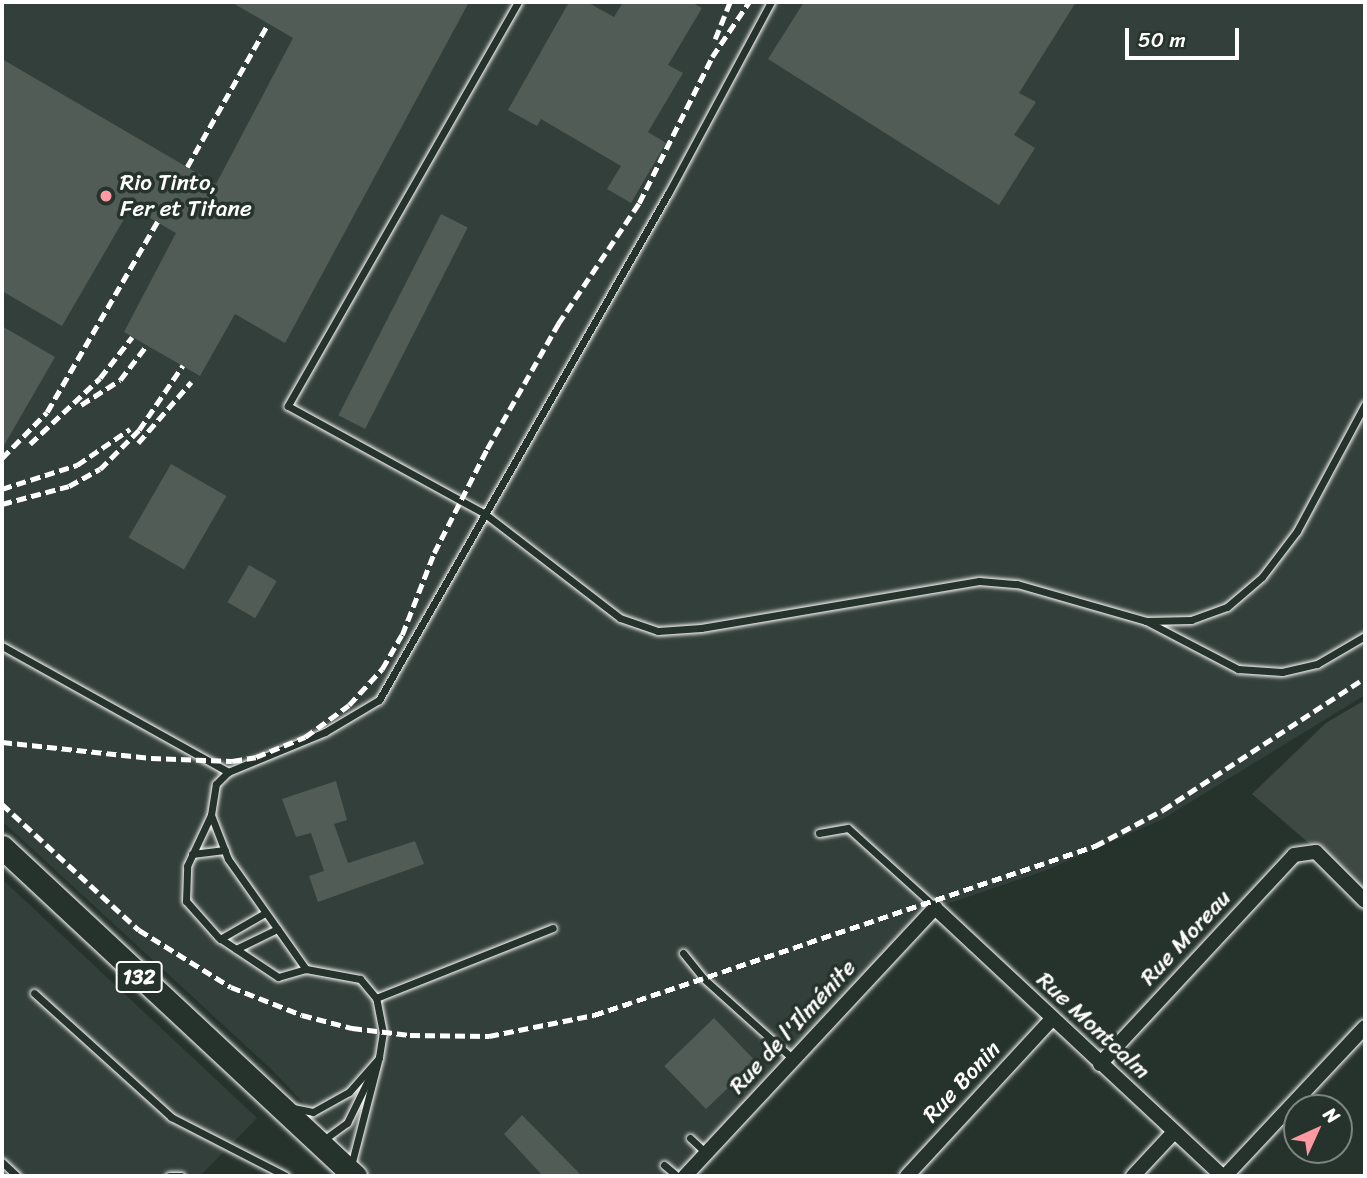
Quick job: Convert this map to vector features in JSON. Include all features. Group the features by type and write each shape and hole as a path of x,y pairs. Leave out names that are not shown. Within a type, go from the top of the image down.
{"main road":[{"name":"132","path":"4,854 352,1173"}],"street":[{"name":"Rue Moreau","path":"1100,1064 1294,855 1311,850 1365,901"},
{"name":"Rue Montcalm","path":"935,908 1223,1176"},
{"name":"Rue de l'Ilménite","path":"685,1176 935,908"},
{"name":"Rue Bonin","path":"906,1176 1052,1019"},
{"path":"1223,1176 1365,1027"},
{"path":"1133,1176 1174,1132"}],"lane":[{"path":"518,2 288,406 485,514 620,618 658,631 701,628 979,581 1017,584 1146,621 1238,669 1282,672 1317,664 1365,636"},
{"path":"352,1173 383,1032 376,998 360,979 306,969 278,977 220,939 186,901 187,866 211,815 216,784 228,772 325,732 379,700 670,192 771,2"},
{"path":"1146,621 1191,620 1227,607 1262,577 1297,531 1365,404"},
{"path":"2,646 228,772"},
{"path":"211,815 225,850 265,913 306,969"},
{"path":"819,833 848,828 935,908"},
{"path":"192,855 225,850"},
{"path":"220,939 265,913"},
{"path":"236,949 277,929"},
{"path":"376,998 553,929"},
{"path":"683,953 702,978 794,1059"},
{"path":"34,993 171,1117 286,1176"},
{"path":"271,1097 293,1109 313,1112 349,1093 379,1057"},
{"path":"321,1142 347,1123 379,1057"},
{"path":"690,1139 706,1153"},
{"path":"2,1162 17,1176"},
{"path":"664,1164 677,1176"},
{"path":"169,1176 181,1176"}],"shaded area":[{"path":"2,2 1365,2 1365,695 1161,820 1044,871 935,908 675,1176 374,1176 272,1070 2,821"},
{"path":"1365,700 1365,892 1252,794 1326,723"},
{"path":"2,879 257,1118 200,1176 2,1176"}],"building":[{"path":"231,2 469,2 285,343 235,314 200,376 124,332 176,233 131,207 62,326 2,291 2,59 216,184 293,38"},
{"path":"569,2 587,2 614,17 623,2 691,2 702,8 668,65 683,73 648,132 666,143 631,203 607,189 621,166 541,119 537,126 508,110"},
{"path":"804,2 1076,2 1019,93 1036,102 1014,135 1035,148 999,205 768,59"},
{"path":"441,214 468,228 365,429 338,415"},
{"path":"2,326 55,357 2,449"},
{"path":"171,464 226,496 184,570 129,538"},
{"path":"249,565 277,581 255,618 228,602"},
{"path":"336,781 347,820 334,824 348,863 415,841 424,864 318,902 309,876 324,871 311,833 296,837 282,799"},
{"path":"714,1018 756,1061 706,1109 664,1066"},
{"path":"522,1115 582,1176 543,1176 504,1134"}],"railway":[{"path":"715,39 730,2"},
{"path":"2,742 151,758 232,761 256,757 305,737 349,705 382,669 402,635 434,553 487,449 558,324 639,203 712,57 749,2"},
{"path":"187,167 268,24"},
{"path":"2,458 47,412 157,222"},
{"path":"30,444 100,378 132,337"},
{"path":"81,405 120,380 147,345"},
{"path":"2,504 69,486 100,469 139,430 183,365"},
{"path":"138,443 191,382"},
{"path":"2,489 77,465 130,429"},
{"path":"2,804 139,930 231,987 302,1015 352,1028 410,1035 489,1036 594,1015 1095,846 1163,810 1365,678"}],"place":[{"name":"Rio Tinto, Fer et Titane","path":"106,196"}]}
